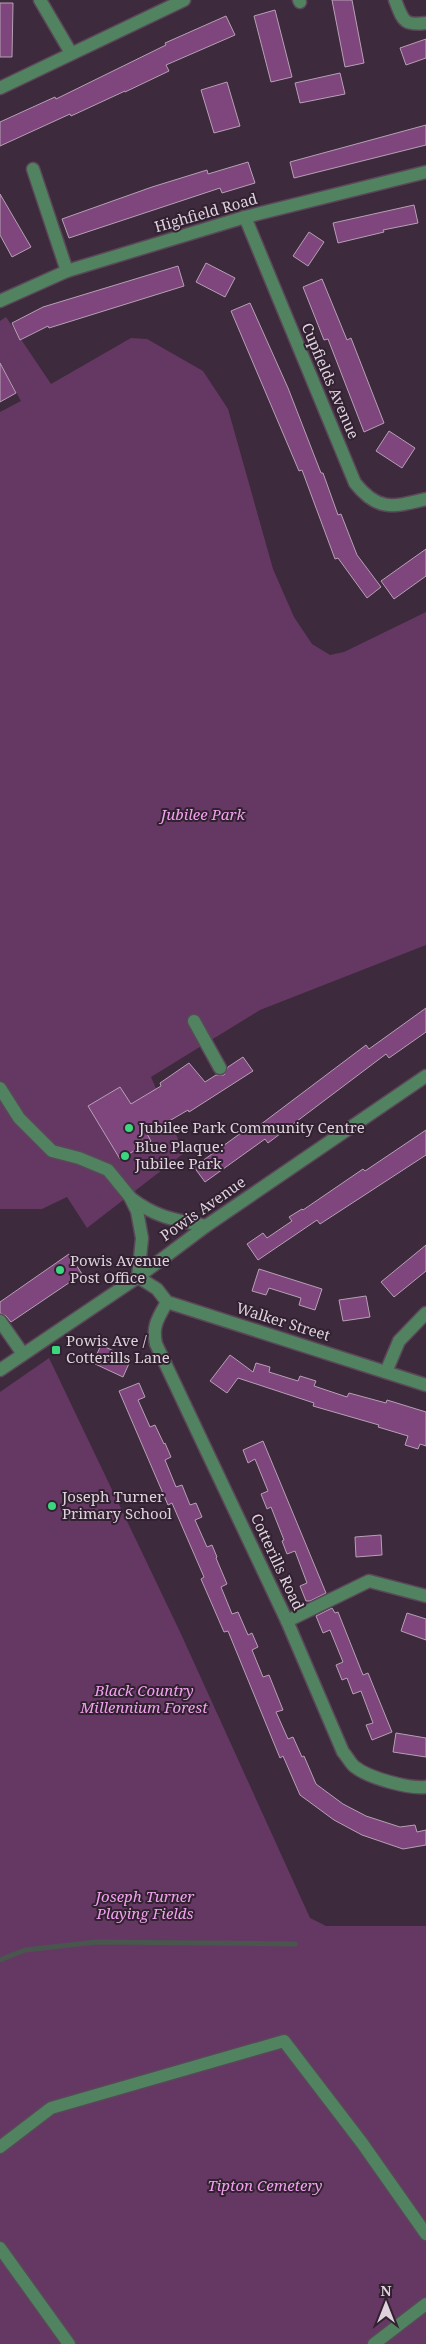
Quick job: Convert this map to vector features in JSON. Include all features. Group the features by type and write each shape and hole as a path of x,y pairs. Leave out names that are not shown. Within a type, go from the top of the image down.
{"street":[{"path":"40,0 71,53"},
{"path":"0,88 184,0"},
{"path":"395,0 405,22 411,25 426,23"},
{"path":"33,169 67,271"},
{"name":"Highfield Road","path":"2,297 67,271 245,217 426,172"},
{"name":"Cupfields Avenue","path":"245,217 355,483 366,498 382,505 402,505 426,499"},
{"path":"194,1021 220,1068"},
{"name":"Powis Avenue","path":"0,1370 138,1278 206,1226 426,1076"},
{"path":"0,1088 19,1118 52,1151 79,1158 108,1170 130,1197 147,1211 169,1220 206,1226"},
{"path":"130,1197 137,1211 142,1238 138,1278"},
{"name":"Walker Street","path":"138,1278 157,1289 167,1302 426,1385"},
{"name":"Cotterills Road","path":"167,1302 157,1319 153,1332 156,1344 287,1621 343,1752 355,1767 375,1776 406,1786 426,1787"},
{"path":"386,1372 399,1341 426,1313"},
{"path":"0,1321 23,1354"},
{"path":"287,1621 369,1581 426,1596"},
{"path":"0,2148 51,2108 284,2041 362,2143 426,2234"},
{"path":"0,2248 68,2344"},
{"path":"374,2344 426,2304"}],"green space":[{"name":"Jubilee Park","path":"6,317 51,384 131,338 147,339 203,371 228,409 273,569 294,617 312,644 330,655 344,652 426,612 426,945 260,1010 151,1077 184,1153 87,1228 67,1197 42,1209 0,1209 0,412 21,401 0,363 0,321"},
{"path":"49,1358 181,1634 310,1918 326,1926 426,1926 426,2344 0,2344 0,1392"}],"building":[{"path":"332,0 352,0 364,63 345,67"},
{"path":"0,3 13,3 12,57 0,57"},
{"path":"275,10 292,77 271,82 254,16"},
{"path":"226,16 235,35 166,65 169,71 125,92 71,116 70,114 0,146 0,122 55,97 56,99 166,45 165,43"},
{"path":"426,39 426,58 406,65 400,48"},
{"path":"340,73 345,94 300,103 295,83"},
{"path":"227,82 240,126 214,133 201,90"},
{"path":"426,125 426,145 294,178 290,162"},
{"path":"248,162 255,183 222,193 220,188 69,238 62,219 152,187 207,170 208,174"},
{"path":"0,194 31,247 12,257 0,235"},
{"path":"414,205 418,223 383,230 384,232 338,243 333,223"},
{"path":"309,232 324,242 308,266 293,256"},
{"path":"206,263 235,278 225,297 196,282"},
{"path":"178,266 184,286 49,328 48,326 20,340 12,323 43,307"},
{"path":"322,279 347,340 351,338 384,423 364,432 328,339 324,340 303,287"},
{"path":"250,303 288,388 338,515 341,514 357,555 381,587 367,598 338,558 335,559 302,470 299,471 231,311"},
{"path":"0,363 16,393 0,402"},
{"path":"389,431 415,448 402,468 376,451"},
{"path":"426,549 426,576 394,599 381,581"},
{"path":"426,1008 426,1032 389,1058 386,1054 268,1143 265,1139 205,1182 194,1167 245,1130 248,1134 366,1045 369,1049"},
{"path":"243,1057 253,1071 189,1112 188,1110 147,1134 151,1141 120,1159 88,1106 120,1087 131,1104 161,1086 160,1083 189,1063 205,1082 216,1075 224,1075 228,1067"},
{"path":"426,1130 426,1155 320,1224 317,1220 258,1260 247,1244 263,1233 267,1238 292,1221 289,1217 303,1210 363,1169 365,1171"},
{"path":"426,1245 426,1271 394,1297 381,1282"},
{"path":"69,1254 82,1274 11,1322 0,1313 0,1302"},
{"path":"259,1269 322,1289 315,1310 299,1305 301,1298 269,1288 266,1295 252,1291"},
{"path":"366,1296 370,1317 343,1321 339,1300"},
{"path":"101,1345 131,1359 123,1377 93,1363"},
{"path":"230,1355 253,1372 256,1363 270,1367 269,1372 298,1381 300,1376 316,1381 314,1386 347,1397 349,1393 386,1403 387,1400 426,1412 426,1446 420,1444 418,1449 405,1445 408,1436 378,1427 379,1425 313,1406 314,1403 238,1378 227,1393 210,1381"},
{"path":"139,1383 145,1397 138,1400 150,1427 155,1425 165,1443 171,1457 165,1460 176,1487 182,1485 190,1505 196,1503 202,1517 195,1520 207,1547 212,1545 217,1557 227,1584 221,1587 232,1614 238,1612 248,1635 252,1633 258,1647 252,1650 263,1677 269,1675 283,1710 276,1712 288,1739 293,1737 302,1757 304,1756 316,1784 343,1804 366,1816 400,1827 415,1825 417,1832 426,1830 426,1845 403,1849 362,1835 334,1820 300,1795 283,1756 280,1758 228,1631 224,1632 201,1579 204,1577 172,1503 168,1505 119,1391"},
{"path":"263,1441 326,1593 310,1601 306,1601 300,1586 307,1583 295,1551 287,1554 282,1541 284,1540 271,1507 267,1509 261,1494 268,1491 255,1459 248,1463 243,1450"},
{"path":"381,1535 382,1555 356,1557 355,1537"},
{"path":"332,1608 335,1613 338,1612 363,1675 368,1673 392,1732 372,1740 366,1725 373,1723 361,1691 353,1694 347,1678 342,1680 336,1665 343,1662 330,1630 323,1633 316,1616"},
{"path":"407,1613 426,1619 426,1640 401,1631"},
{"path":"396,1733 426,1738 426,1757 393,1752"}],"waterway":[{"path":"0,1960 25,1950 96,1942 295,1944"}],"place":[{"name":"Jubilee Park Community Centre","path":"129,1128"},
{"name":"Blue Plaque: Jubilee Park","path":"125,1156"},
{"name":"Powis Avenue Post Office","path":"60,1270"},
{"name":"Powis Ave / Cotterills Lane","path":"56,1350"},
{"name":"Joseph Turner Primary School","path":"52,1506"}],"park label":[{"name":"Black Country Millennium Forest","path":"144,1700"},
{"name":"Joseph Turner Playing Fields","path":"145,1906"},
{"name":"Tipton Cemetery","path":"265,2186"}]}
